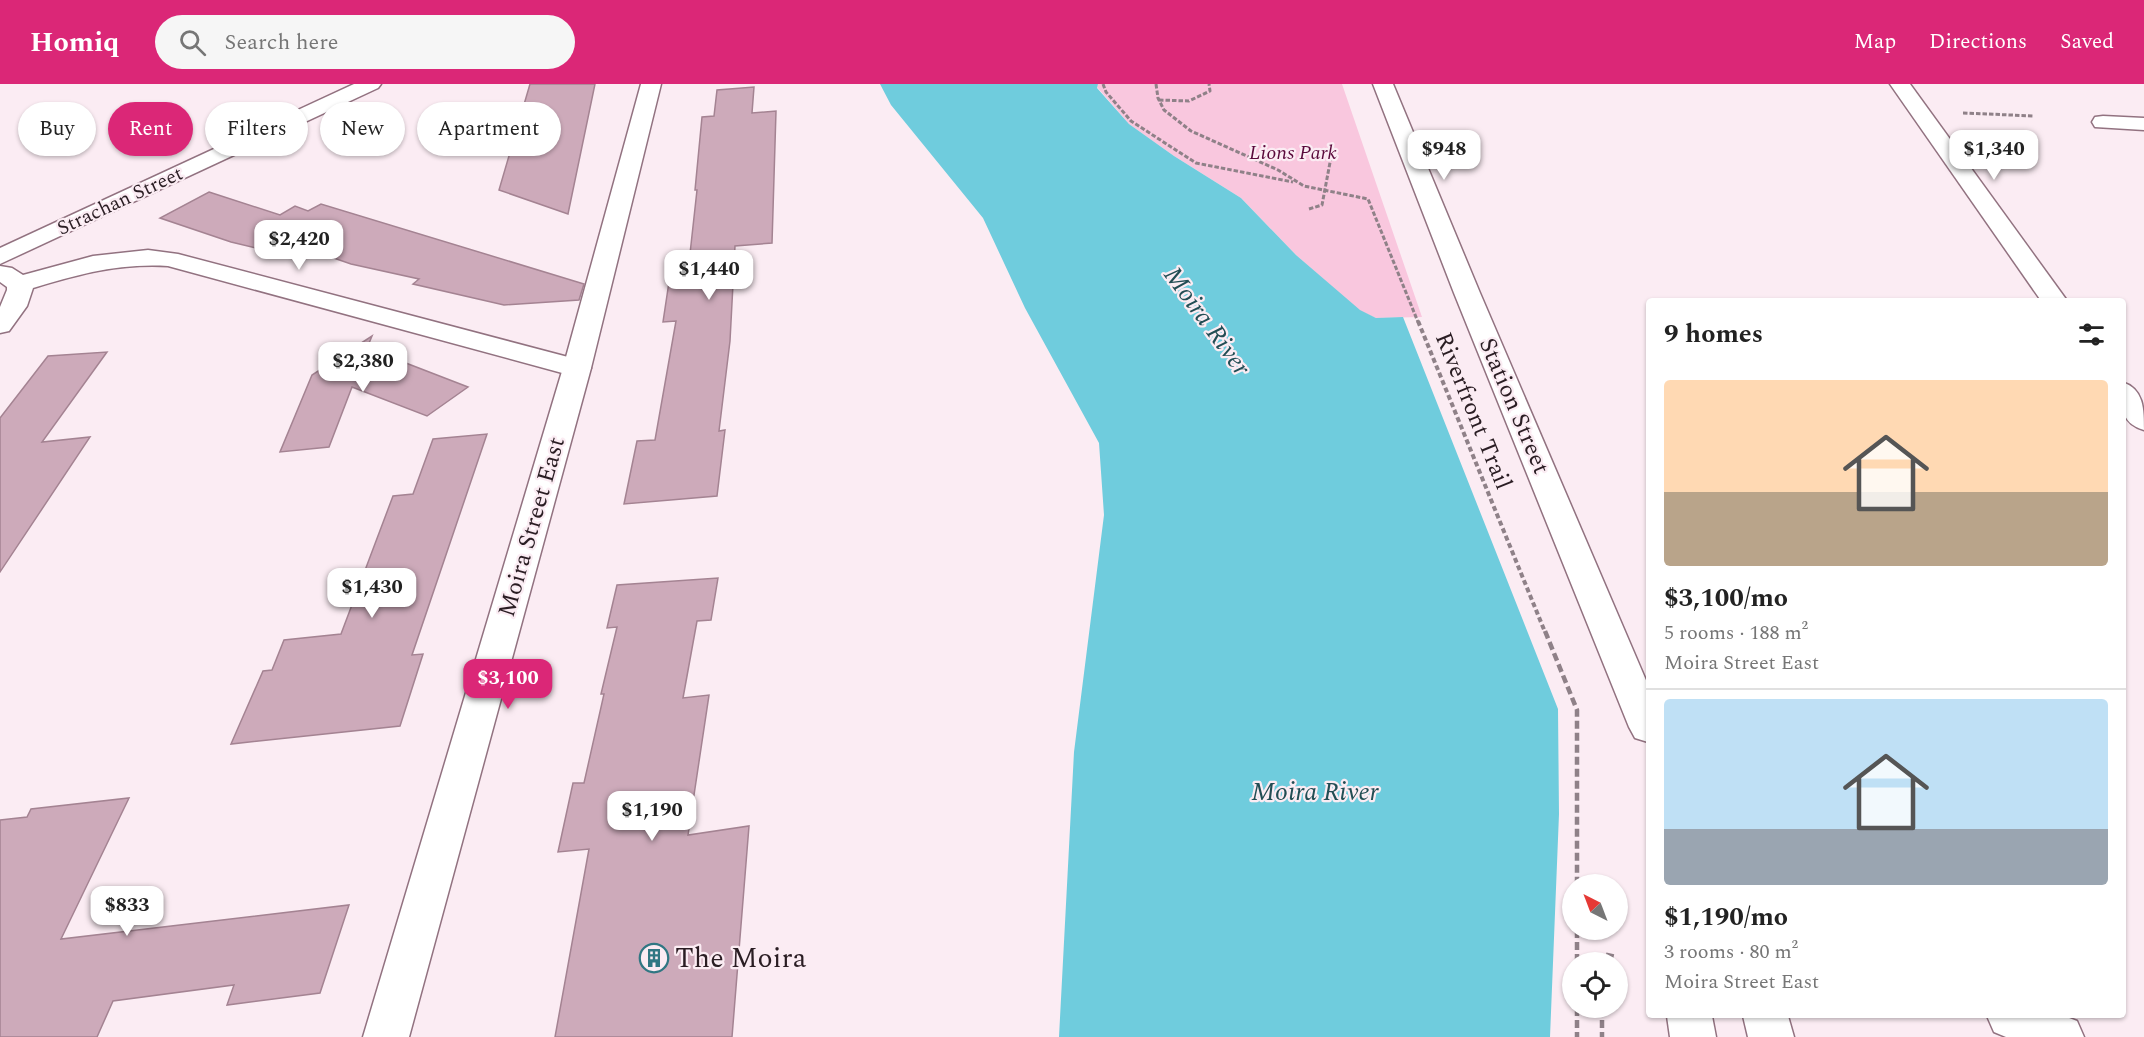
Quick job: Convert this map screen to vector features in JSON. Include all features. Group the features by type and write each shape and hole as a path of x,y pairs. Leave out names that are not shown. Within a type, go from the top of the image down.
{"street":[{"name":"Strachan Street","path":"0,257 371,84"},
{"name":"Moira Street East","path":"386,1037 577,368 651,84"},
{"name":"Station Street","path":"1383,84 1467,293 1646,721"},
{"path":"1900,84 2052,298"},
{"path":"2103,122 2144,124"},
{"path":"0,325 19,299 10,278 102,260 139,256 169,259 577,368"},
{"path":"2126,396 2144,420"},
{"path":"1690,1018 1693,1037"},
{"path":"1766,1018 1771,1037"},
{"path":"2015,1018 2061,1037"}],"path":[{"path":"1103,84 1106,92 1131,121 1196,164 1294,182"},
{"path":"1156,84 1158,100 1189,101 1210,91 1209,84"},
{"name":"Riverfront Trail","path":"1158,100 1172,117 1197,135 1229,151 1284,172 1294,182 1326,192 1368,199 1576,710 1577,874"},
{"path":"1918,110 2034,116"},
{"path":"1309,209 1322,205 1332,152"},
{"path":"1577,1018 1577,1037"},
{"path":"1602,1018 1602,1037"}],"green space":[{"name":"Lions Park","path":"1098,84 1342,84 1422,317 1376,318 1360,311 1296,255 1241,198 1174,156 1129,124 1097,87"}],"water":[{"name":"Moira River","path":"880,84 1098,84 1097,88 1129,124 1174,156 1241,198 1296,255 1360,310 1376,318 1403,317 1558,709 1559,814 1550,1037 1059,1037 1074,752 1104,515 1099,443 1025,308 983,218 891,105"}],"building":[{"path":"530,84 595,84 568,214 499,190 509,156 561,156 561,102 525,102"},
{"path":"754,87 752,113 776,111 772,243 735,246 730,341 719,431 725,430 717,496 624,504 637,441 655,440 676,321 663,322 669,282 687,281 702,117 714,116 717,90"},
{"path":"209,192 280,215 295,206 308,211 321,204 584,284 579,300 504,305 413,284 419,279 351,264 296,245 281,254 231,242 160,218"},
{"path":"372,336 367,348 468,387 427,416 352,387 329,447 280,452 312,375"},
{"path":"107,352 42,442 90,437 0,572 0,418 48,356"},
{"path":"487,434 412,655 423,654 400,726 231,744 263,671 272,670 284,640 341,634 393,496 413,494 433,439"},
{"path":"718,578 711,620 697,621 683,698 709,695 688,835 749,826 732,1037 555,1037 589,849 558,852 573,783 584,783 604,694 601,694 617,627 607,628 617,585"},
{"path":"129,798 61,939 349,905 320,993 227,1005 234,985 113,1001 97,1037 0,1037 0,820 27,817 31,809"}],"place":[{"name":"The Moira","path":"654,958"}]}
